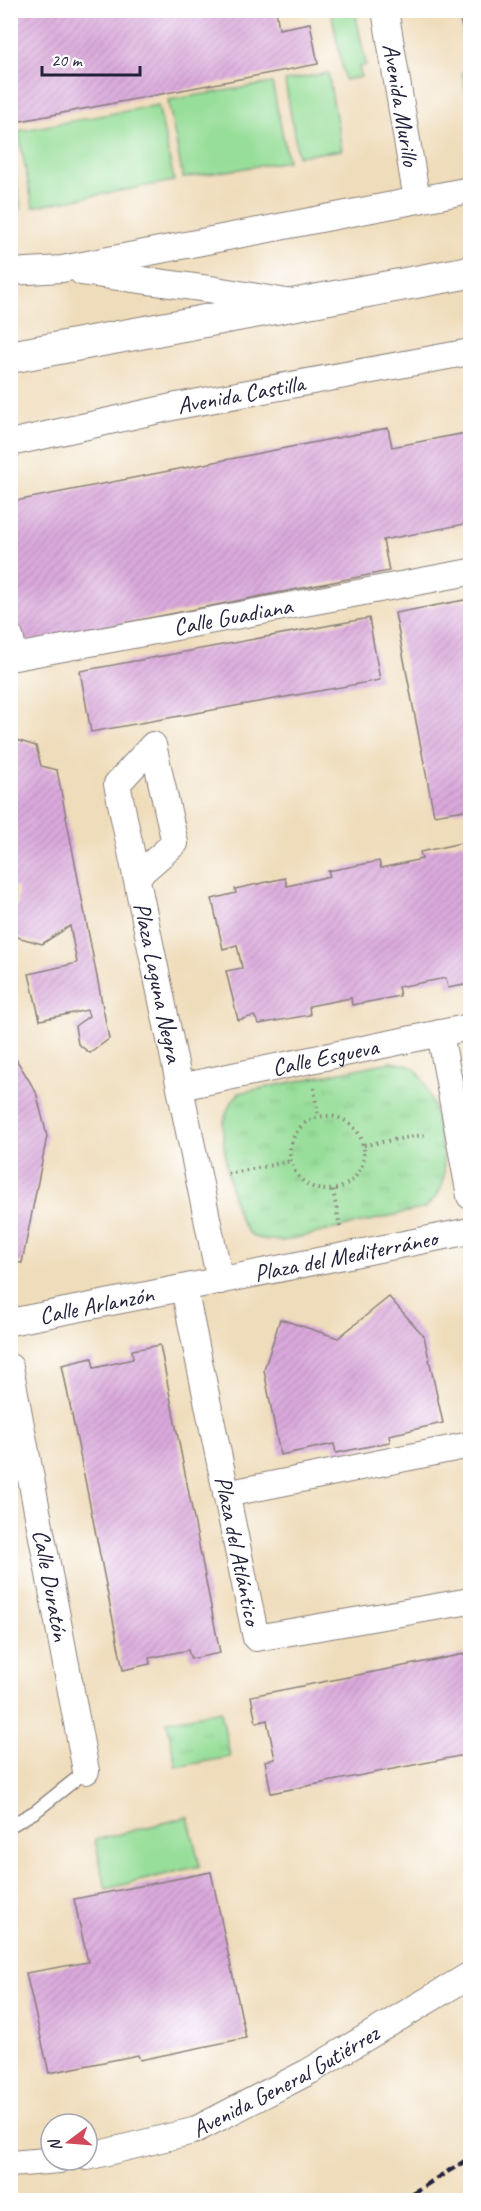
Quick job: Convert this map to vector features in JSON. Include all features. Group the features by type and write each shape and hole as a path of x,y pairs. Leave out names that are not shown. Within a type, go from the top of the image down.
{"street":[{"name":"Avenida Murillo","path":"384,10 417,200"},
{"path":"10,272 62,269 471,189"},
{"path":"62,269 216,290 298,304"},
{"path":"10,357 471,272"},
{"name":"Avenida Castilla","path":"10,443 177,406 471,352"},
{"name":"Calle Guadiana","path":"10,637 15,657 471,572"},
{"name":"Plaza Laguna Negra","path":"136,877 180,1087"},
{"name":"Calle Esgueva","path":"180,1087 471,1027"},
{"path":"441,1033 471,1196"},
{"name":"Plaza del Mediterráneo","path":"180,1087 219,1281"},
{"name":"Plaza del Mediterráneo","path":"184,1288 471,1231"},
{"name":"Calle Arlanzón","path":"10,1322 184,1288"},
{"name":"Plaza del Atlántico","path":"184,1288 256,1638 471,1601"},
{"name":"Calle Duratón","path":"10,1367 86,1771"},
{"path":"226,1494 471,1445"},
{"name":"Avenida General Gutiérrez","path":"99,2154 193,2131 310,2071 471,1975"},
{"path":"10,2164 39,2162"}],"lane":[{"path":"10,1826 36,1811 86,1771"}],"path":[{"path":"330,1116 347,1122 360,1134 364,1145 361,1169 345,1186 333,1190 311,1186 302,1180 291,1161 290,1149 299,1129 308,1121 318,1117 330,1116"},
{"path":"364,1145 458,1128"},
{"path":"218,1176 291,1161"},
{"path":"333,1190 342,1239 348,1255"}],"green space":[{"path":"331,11 355,11 366,65 359,67 361,77 345,80"},
{"path":"470,70 470,111 462,72"},
{"path":"328,73 342,150 298,156 285,81"},
{"path":"272,83 288,161 183,178 168,100"},
{"path":"158,105 174,181 33,207 18,131"},
{"path":"11,154 21,209 10,211"},
{"path":"390,1062 404,1064 416,1070 428,1091 443,1158 443,1182 436,1196 425,1208 283,1241 264,1240 251,1235 242,1224 237,1211 224,1145 224,1121 236,1096 239,1093"},
{"path":"221,1711 230,1757 176,1767 167,1721"},
{"path":"188,1817 200,1866 106,1889 95,1840"}],"building":[{"path":"10,10 276,10 279,29 310,23 318,64 10,123"},
{"path":"458,10 470,10 470,55 468,55"},
{"path":"388,428 392,447 466,433 470,455 470,523 383,540 389,571 17,644 10,609 10,502"},
{"path":"470,599 470,809 434,815 395,613"},
{"path":"369,618 380,680 91,732 80,671"},
{"path":"10,738 36,746 41,766 57,770 109,1039 90,1053 78,1044 75,1026 89,1016 87,1010 40,1020 29,974 77,963 70,926 42,944 10,935 10,911 17,904 18,888 10,886"},
{"path":"470,841 470,984 448,988 446,978 398,987 400,996 352,1005 351,998 309,1006 310,1015 259,1024 254,1016 238,1020 226,971 242,968 237,945 223,949 212,899 236,893 235,889 285,878 287,886 330,876 328,871 379,861 381,868 422,859 420,852"},
{"path":"10,1049 36,1092 47,1136 22,1263 10,1262"},
{"path":"389,1297 424,1336 443,1423 389,1435 390,1442 336,1453 334,1444 280,1455 264,1370 280,1319 338,1338"},
{"path":"160,1345 220,1653 191,1659 188,1650 149,1658 150,1664 123,1670 62,1365 92,1358 94,1368 133,1359 132,1350"},
{"path":"470,1653 470,1754 271,1793 265,1761 275,1759 267,1720 256,1723 251,1696"},
{"path":"211,1872 246,2038 140,2060 138,2055 49,2073 26,1973 88,1962 74,1899"}],"railway":[{"path":"401,2200 470,2158"}]}
